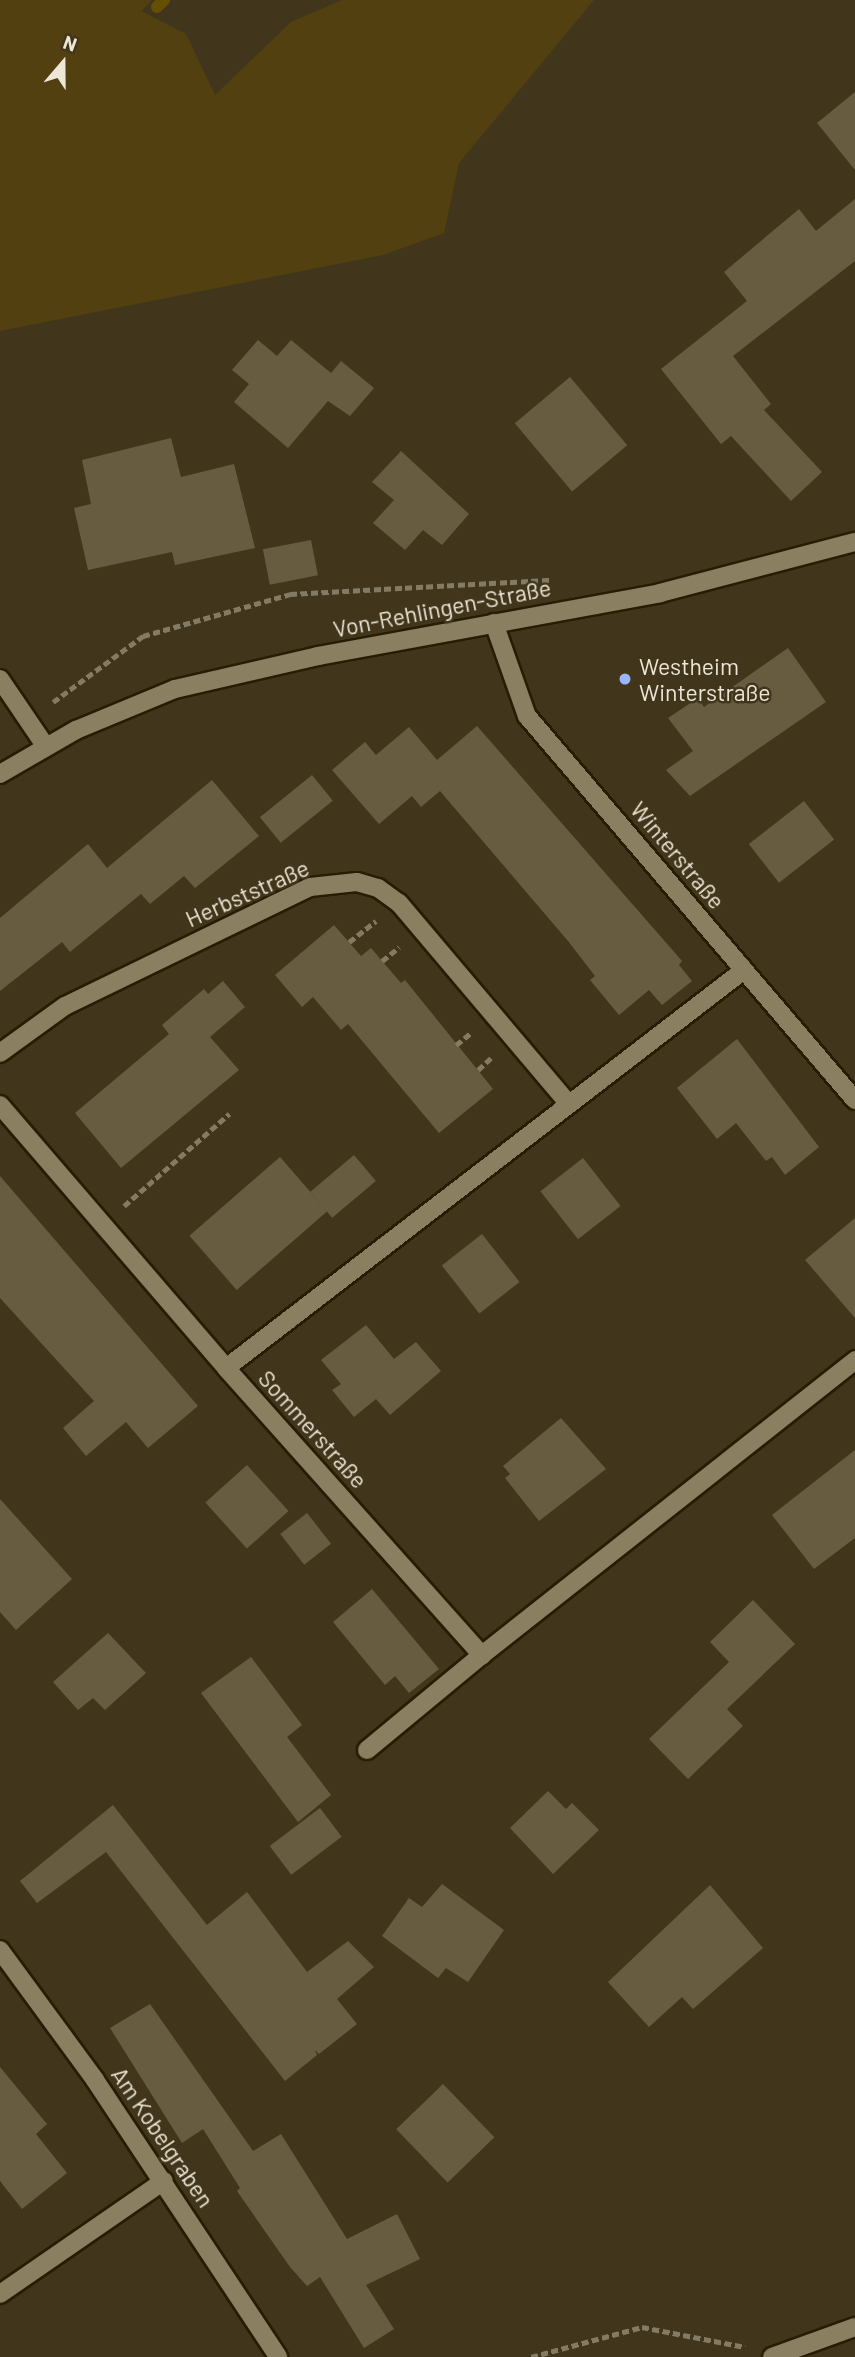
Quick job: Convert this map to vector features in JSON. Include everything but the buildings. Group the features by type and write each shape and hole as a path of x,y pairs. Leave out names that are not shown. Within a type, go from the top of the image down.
{"street":[{"name":"Von-Rehlingen-Straße","path":"0,774 122,707 175,689 240,672 660,593 855,542"},
{"name":"Winterstraße","path":"494,623 527,716 855,1100"},
{"path":"0,678 46,747"},
{"name":"Herbststraße","path":"0,1053 65,1006 310,887 356,882 378,888 399,903 569,1104"},
{"name":"Sommerstraße","path":"482,1655 226,1368 744,970"},
{"path":"0,1105 226,1368"},
{"path":"367,1750 482,1655 855,1360"},
{"name":"Am Kobelgraben","path":"0,1950 164,2181 278,2357"},
{"path":"0,2294 164,2181"},
{"path":"764,2355 855,2327"}],"path":[{"path":"27,721 143,636 244,606 290,594 557,581"},
{"path":"102,1225 229,1114"},
{"path":"531,2357 642,2327 732,2342 764,2355"}],"shaded area":[{"path":"0,0 152,0 141,11 186,34 215,95 291,22 342,0 594,0 459,163 444,233 383,255 0,331"}],"waterway":[{"path":"157,7 164,0"}],"place":[{"name":"Westheim Winterstraße","path":"625,679"}]}
